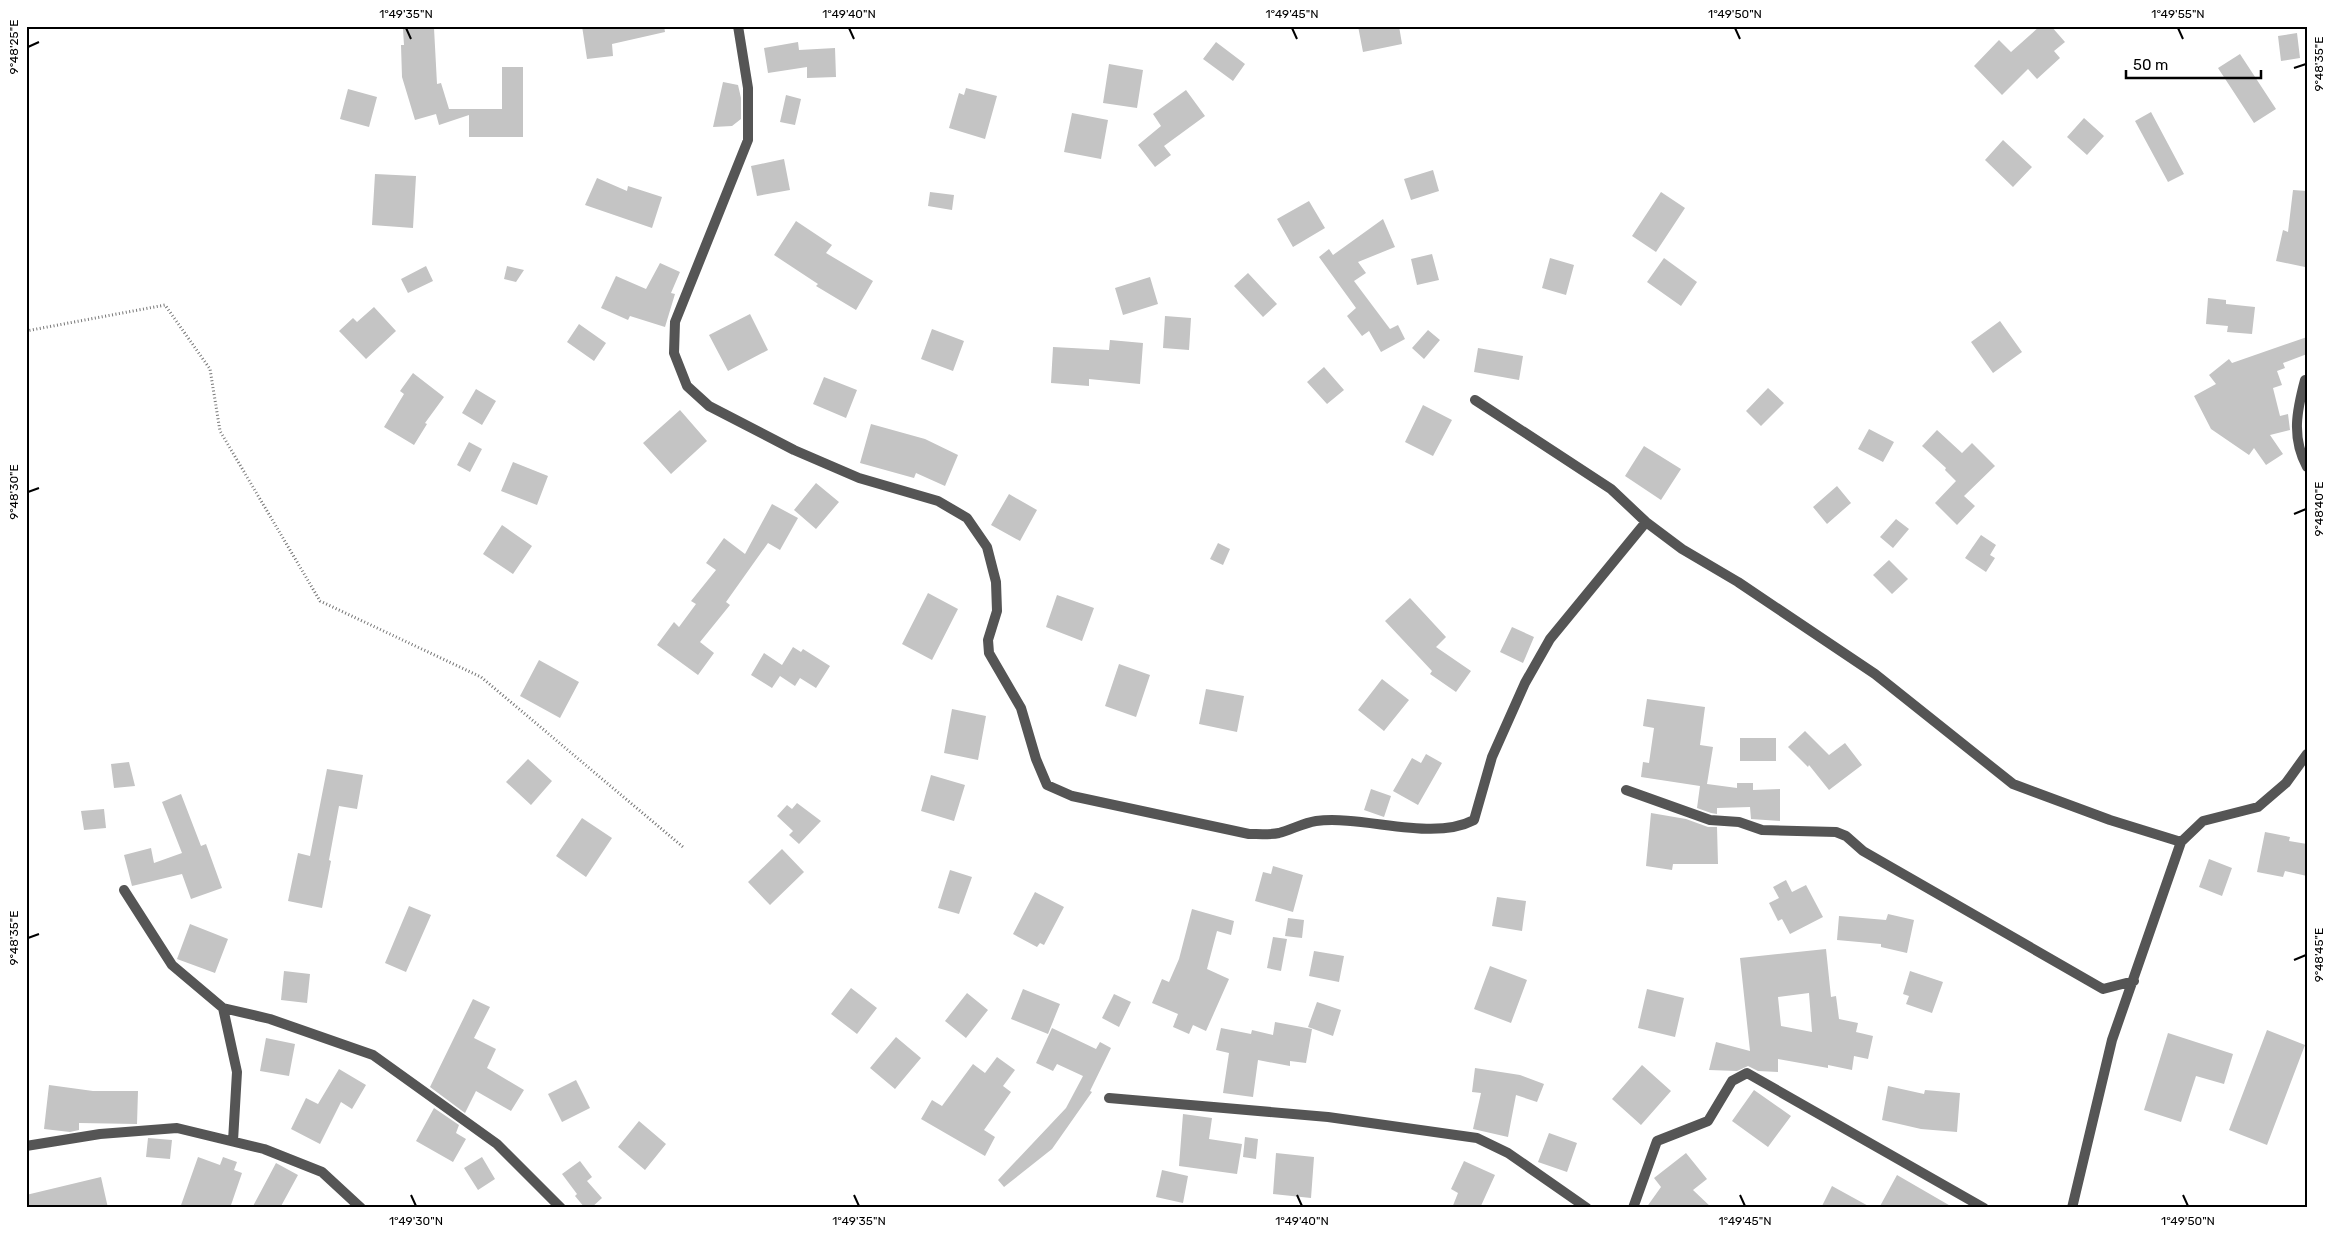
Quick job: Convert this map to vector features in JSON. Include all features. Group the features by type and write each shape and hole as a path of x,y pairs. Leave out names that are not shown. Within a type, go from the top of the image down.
{"street":[{"path":"738,26 748,88 748,140 675,322 674,353 687,386 709,406 794,450 859,478 938,501 967,518 987,548 996,582 997,611 988,640 989,653 1021,708 1036,759 1047,785 1072,796 1249,834 1277,833 1315,821 1366,822 1426,829 1450,829 1464,825 1474,820 1492,757 1526,683 1550,640 1646,522"},
{"path":"2305,380 2295,424 2300,450 2307,467"},
{"path":"1475,400 1610,489 1646,522 1682,549 1738,582 1875,674 2013,784 2110,820 2181,842"},
{"path":"2072,1208 2112,1040 2181,842 2203,821 2258,808 2286,782 2307,754"},
{"path":"1626,790 1710,820 1739,822 1762,830 1836,832 1846,836 1863,852 2103,989 2134,981"},
{"path":"124,890 172,965 223,1008 270,1019 372,1055 497,1144 561,1208"},
{"path":"223,1008 237,1072 234,1142"},
{"path":"1633,1208 1658,1141 1708,1121 1732,1081 1747,1073 1984,1208"},
{"path":"1109,1098 1328,1117 1477,1138 1508,1153 1587,1208"},
{"path":"26,1146 100,1134 176,1128 264,1149 322,1172 361,1208"}],"path":[{"path":"26,331 165,305 210,369 220,431 320,601 480,677 683,847"}],"building":[{"path":"582,26 664,26 665,32 612,44 613,56 587,59"},
{"path":"1358,26 1399,26 1402,44 1363,52"},
{"path":"2040,26 2051,26 2065,42 2054,51 2060,58 2037,79 2028,69 2002,95 1974,66 1999,40 2011,52"},
{"path":"434,28 437,84 441,83 449,109 502,109 502,67 523,67 523,137 469,137 469,115 439,125 436,114 415,120 402,77 401,45 404,45 403,29"},
{"path":"2297,33 2300,58 2281,61 2278,36"},
{"path":"798,42 799,50 835,48 836,77 807,78 807,67 768,73 764,48"},
{"path":"1216,42 1245,64 1233,81 1203,59"},
{"path":"2240,54 2276,109 2254,123 2218,68"},
{"path":"1109,64 1143,70 1137,108 1103,103"},
{"path":"723,82 738,85 741,98 741,119 732,126 713,127"},
{"path":"966,88 997,96 985,139 949,128 959,93 964,95"},
{"path":"348,89 377,97 369,127 340,119"},
{"path":"1186,90 1205,116 1164,146 1171,155 1155,167 1138,145 1161,126 1153,114"},
{"path":"786,95 801,99 795,125 780,122"},
{"path":"2151,112 2184,174 2168,182 2135,121"},
{"path":"1072,113 1108,120 1101,159 1064,152"},
{"path":"2084,118 2104,136 2087,155 2067,137"},
{"path":"2003,140 2032,167 2013,187 1985,160"},
{"path":"784,159 790,190 757,196 751,166"},
{"path":"1433,170 1439,191 1411,200 1404,179"},
{"path":"375,174 416,176 413,228 372,225"},
{"path":"597,178 627,191 628,186 662,197 652,228 585,205"},
{"path":"2293,190 2307,191 2307,258 2305,267 2276,261 2283,230 2288,232"},
{"path":"930,192 954,195 952,210 928,206"},
{"path":"1661,192 1685,208 1656,252 1632,236"},
{"path":"1309,201 1325,228 1293,247 1277,219"},
{"path":"1383,219 1395,247 1358,262 1366,273 1354,281 1390,329 1398,325 1405,339 1381,352 1369,331 1362,336 1347,316 1356,308 1319,257 1329,249 1333,255"},
{"path":"796,221 832,245 826,253 873,281 856,310 816,286 818,284 774,255"},
{"path":"1432,254 1439,280 1417,285 1411,259"},
{"path":"1550,258 1574,265 1566,295 1542,288"},
{"path":"1664,258 1697,282 1681,306 1647,282"},
{"path":"660,263 680,272 671,293 675,294 665,327 630,316 628,320 601,308 616,276 646,289"},
{"path":"426,266 433,281 408,293 401,279"},
{"path":"507,266 524,270 516,282 504,279"},
{"path":"1248,273 1277,304 1263,317 1234,286"},
{"path":"1150,277 1158,304 1123,315 1115,288"},
{"path":"2208,298 2226,300 2226,304 2255,307 2252,334 2227,332 2228,326 2206,324"},
{"path":"374,307 396,331 366,359 339,331 353,318 357,322"},
{"path":"750,314 768,350 728,371 709,335"},
{"path":"1165,316 1191,318 1189,350 1163,348"},
{"path":"2000,321 2022,352 1993,373 1971,342"},
{"path":"579,324 606,343 594,361 567,342"},
{"path":"932,329 964,341 953,371 921,359"},
{"path":"1428,330 1440,340 1424,359 1412,348"},
{"path":"2307,337 2307,354 2283,363 2285,368 2277,371 2282,385 2273,388 2280,416 2288,414 2290,430 2270,435 2283,454 2266,465 2254,448 2249,455 2211,429 2194,396 2216,384 2209,375 2229,359 2232,363"},
{"path":"1110,340 1143,343 1140,384 1089,379 1089,386 1051,383 1053,347 1109,350"},
{"path":"1478,348 1523,356 1519,380 1474,372"},
{"path":"1324,367 1344,390 1327,404 1307,382"},
{"path":"413,373 444,397 425,423 427,424 414,445 384,427 404,394 400,391"},
{"path":"824,377 857,390 846,418 813,404"},
{"path":"1768,388 1784,403 1761,426 1746,411"},
{"path":"476,389 496,401 482,425 462,413"},
{"path":"1423,405 1452,420 1433,456 1405,442"},
{"path":"680,410 707,441 671,474 643,443"},
{"path":"871,424 925,439 958,455 945,486 916,473 914,478 860,463"},
{"path":"1869,429 1894,442 1883,462 1858,449"},
{"path":"1937,430 1962,453 1972,443 1995,466 1964,496 1975,506 1957,525 1935,503 1956,481 1945,470 1946,468 1922,446"},
{"path":"469,442 482,449 470,472 457,465"},
{"path":"1644,446 1681,469 1661,500 1625,476"},
{"path":"513,462 548,476 537,505 501,491"},
{"path":"816,483 839,502 816,529 794,510"},
{"path":"1837,486 1851,503 1827,524 1813,507"},
{"path":"1009,494 1037,510 1020,541 991,525"},
{"path":"772,504 798,518 780,550 768,543 726,602 730,605 700,642 714,653 698,675 657,645 674,622 679,627 696,604 691,601 716,570 706,563 724,538 745,554"},
{"path":"1896,519 1909,529 1893,548 1880,537"},
{"path":"502,525 532,546 513,574 483,554"},
{"path":"1981,535 1996,545 1990,555 1995,558 1986,572 1965,558"},
{"path":"1218,543 1230,549 1223,565 1210,559"},
{"path":"1889,560 1908,579 1892,594 1873,575"},
{"path":"928,593 958,609 932,660 902,644"},
{"path":"1057,595 1094,608 1082,641 1046,627"},
{"path":"1410,598 1446,637 1436,647 1471,671 1456,692 1430,674 1432,671 1385,621"},
{"path":"1512,627 1534,637 1523,663 1500,652"},
{"path":"793,647 801,652 803,649 830,666 816,688 800,678 795,686 780,676 772,688 751,675 764,653 782,665"},
{"path":"539,660 579,682 560,718 520,696"},
{"path":"1119,664 1150,675 1136,717 1105,706"},
{"path":"1382,679 1409,700 1384,731 1358,710"},
{"path":"1206,689 1244,696 1237,732 1199,724"},
{"path":"1647,699 1705,707 1700,745 1713,747 1707,784 1737,788 1737,783 1753,783 1753,790 1780,789 1780,821 1751,819 1750,807 1717,808 1717,814 1711,813 1697,808 1700,786 1641,777 1643,762 1649,763 1654,728 1643,726"},
{"path":"952,709 986,716 978,760 944,753"},
{"path":"1805,731 1829,755 1845,743 1862,765 1829,790 1809,765 1808,767 1788,747"},
{"path":"1740,738 1776,738 1776,761 1740,761"},
{"path":"1426,754 1442,763 1418,805 1393,791 1412,758 1421,763"},
{"path":"528,759 552,781 531,805 506,782"},
{"path":"129,762 135,786 114,788 111,764"},
{"path":"327,769 363,775 357,809 339,806 322,908 288,901 298,853 310,856"},
{"path":"931,775 965,785 954,821 921,811"},
{"path":"1371,789 1391,796 1384,817 1364,810"},
{"path":"181,794 201,846 206,844 222,888 191,899 182,874 132,886 124,855 151,848 154,863 182,853 162,802"},
{"path":"797,803 821,821 799,844 789,835 793,831 777,816 787,805 792,809"},
{"path":"104,809 106,828 84,830 81,811"},
{"path":"1651,813 1686,819 1708,827 1717,827 1718,864 1673,864 1672,870 1646,866"},
{"path":"582,818 612,838 586,877 556,856"},
{"path":"2265,832 2290,837 2289,841 2307,844 2307,876 2285,871 2283,877 2257,872"},
{"path":"782,849 804,872 770,905 748,882"},
{"path":"2209,859 2232,868 2222,896 2199,887"},
{"path":"1273,866 1303,875 1293,912 1255,901 1263,872 1271,874"},
{"path":"950,870 972,877 959,914 938,908"},
{"path":"1786,880 1792,892 1806,885 1823,917 1790,934 1782,919 1778,921 1769,903 1779,898 1773,887"},
{"path":"1035,892 1064,907 1044,945 1040,943 1037,947 1013,934"},
{"path":"1497,897 1526,901 1522,931 1492,926"},
{"path":"409,906 431,915 406,972 385,963"},
{"path":"1192,909 1234,921 1231,935 1217,931 1207,969 1229,979 1206,1031 1193,1025 1189,1034 1173,1027 1178,1014 1152,1003 1162,979 1169,982 1179,959"},
{"path":"1888,914 1914,920 1907,953 1881,947 1881,944 1837,940 1839,916 1886,920"},
{"path":"1288,918 1304,920 1302,938 1285,936"},
{"path":"190,924 228,939 215,973 177,959"},
{"path":"1273,937 1287,939 1281,971 1267,968"},
{"path":"1826,949 1831,997 1836,996 1839,1019 1858,1023 1856,1032 1873,1036 1868,1059 1854,1056 1852,1070 1828,1065 1828,1068 1778,1059 1778,1072 1758,1071 1748,1066 1737,1071 1709,1070 1716,1042 1750,1051 1740,958","holes":["1809,993 1812,1032 1781,1026 1778,997"]},
{"path":"1314,951 1344,956 1339,982 1309,976"},
{"path":"1490,966 1527,980 1511,1023 1474,1009"},
{"path":"284,971 310,974 307,1003 281,1000"},
{"path":"1910,971 1943,982 1932,1013 1906,1004 1909,996 1903,994"},
{"path":"851,988 877,1008 857,1034 831,1014"},
{"path":"1023,989 1060,1004 1048,1034 1011,1019"},
{"path":"1647,989 1684,998 1675,1037 1638,1028"},
{"path":"967,993 988,1010 966,1038 945,1021"},
{"path":"1114,994 1131,1002 1119,1027 1102,1018"},
{"path":"473,999 490,1007 474,1038 496,1049 487,1068 524,1090 511,1111 476,1091 465,1113 430,1087"},
{"path":"1317,1002 1341,1010 1333,1036 1308,1027"},
{"path":"1275,1022 1312,1029 1306,1063 1290,1061 1290,1066 1258,1060 1253,1097 1223,1093 1229,1053 1216,1050 1221,1028 1251,1034 1252,1030 1273,1035"},
{"path":"1052,1028 1096,1049 1100,1042 1111,1048 1090,1091 1092,1092 1052,1149 1004,1187 998,1180 1066,1108 1083,1076 1057,1064 1053,1071 1036,1063"},
{"path":"2267,1030 2305,1045 2267,1145 2229,1130"},
{"path":"2168,1033 2233,1054 2224,1084 2196,1076 2181,1122 2144,1110"},
{"path":"896,1037 921,1058 895,1089 870,1068"},
{"path":"266,1038 295,1044 289,1076 260,1071"},
{"path":"997,1057 1015,1070 1003,1086 1011,1092 984,1130 995,1137 985,1156 921,1119 932,1100 942,1106 973,1064 985,1073"},
{"path":"1642,1065 1671,1091 1641,1125 1612,1099"},
{"path":"1475,1068 1520,1075 1544,1084 1537,1102 1516,1095 1508,1137 1473,1129 1481,1093 1472,1092"},
{"path":"339,1069 366,1085 352,1109 341,1102 320,1144 291,1129 306,1098 318,1104"},
{"path":"576,1080 590,1108 562,1122 548,1094"},
{"path":"49,1085 93,1091 138,1091 137,1124 79,1123 79,1130 70,1132 44,1129"},
{"path":"1888,1086 1924,1094 1925,1090 1960,1093 1957,1132 1921,1129 1882,1120"},
{"path":"1754,1090 1791,1116 1768,1147 1732,1121"},
{"path":"434,1108 459,1125 456,1133 466,1139 453,1162 416,1141"},
{"path":"1183,1114 1212,1118 1209,1139 1242,1144 1237,1174 1179,1166"},
{"path":"639,1121 666,1144 645,1170 618,1147"},
{"path":"1549,1133 1577,1143 1567,1172 1538,1162"},
{"path":"1245,1137 1258,1139 1256,1159 1243,1157"},
{"path":"148,1138 172,1140 170,1159 146,1157"},
{"path":"1276,1153 1314,1157 1311,1198 1273,1194"},
{"path":"1686,1153 1707,1179 1693,1190 1712,1208 1646,1208 1661,1187 1654,1178"},
{"path":"198,1157 220,1165 223,1157 237,1162 234,1170 242,1173 230,1208 180,1208"},
{"path":"482,1157 495,1179 478,1190 464,1168"},
{"path":"580,1161 592,1177 587,1181 602,1198 591,1208 585,1208 575,1196 577,1194 562,1174"},
{"path":"1464,1161 1495,1175 1480,1208 1452,1208 1458,1193 1451,1189"},
{"path":"276,1163 298,1175 280,1208 252,1208"},
{"path":"1162,1170 1188,1176 1183,1203 1156,1197"},
{"path":"1897,1175 1954,1208 1879,1208"},
{"path":"101,1177 108,1208 26,1208 26,1195"},
{"path":"1832,1186 1872,1208 1821,1208"}]}
